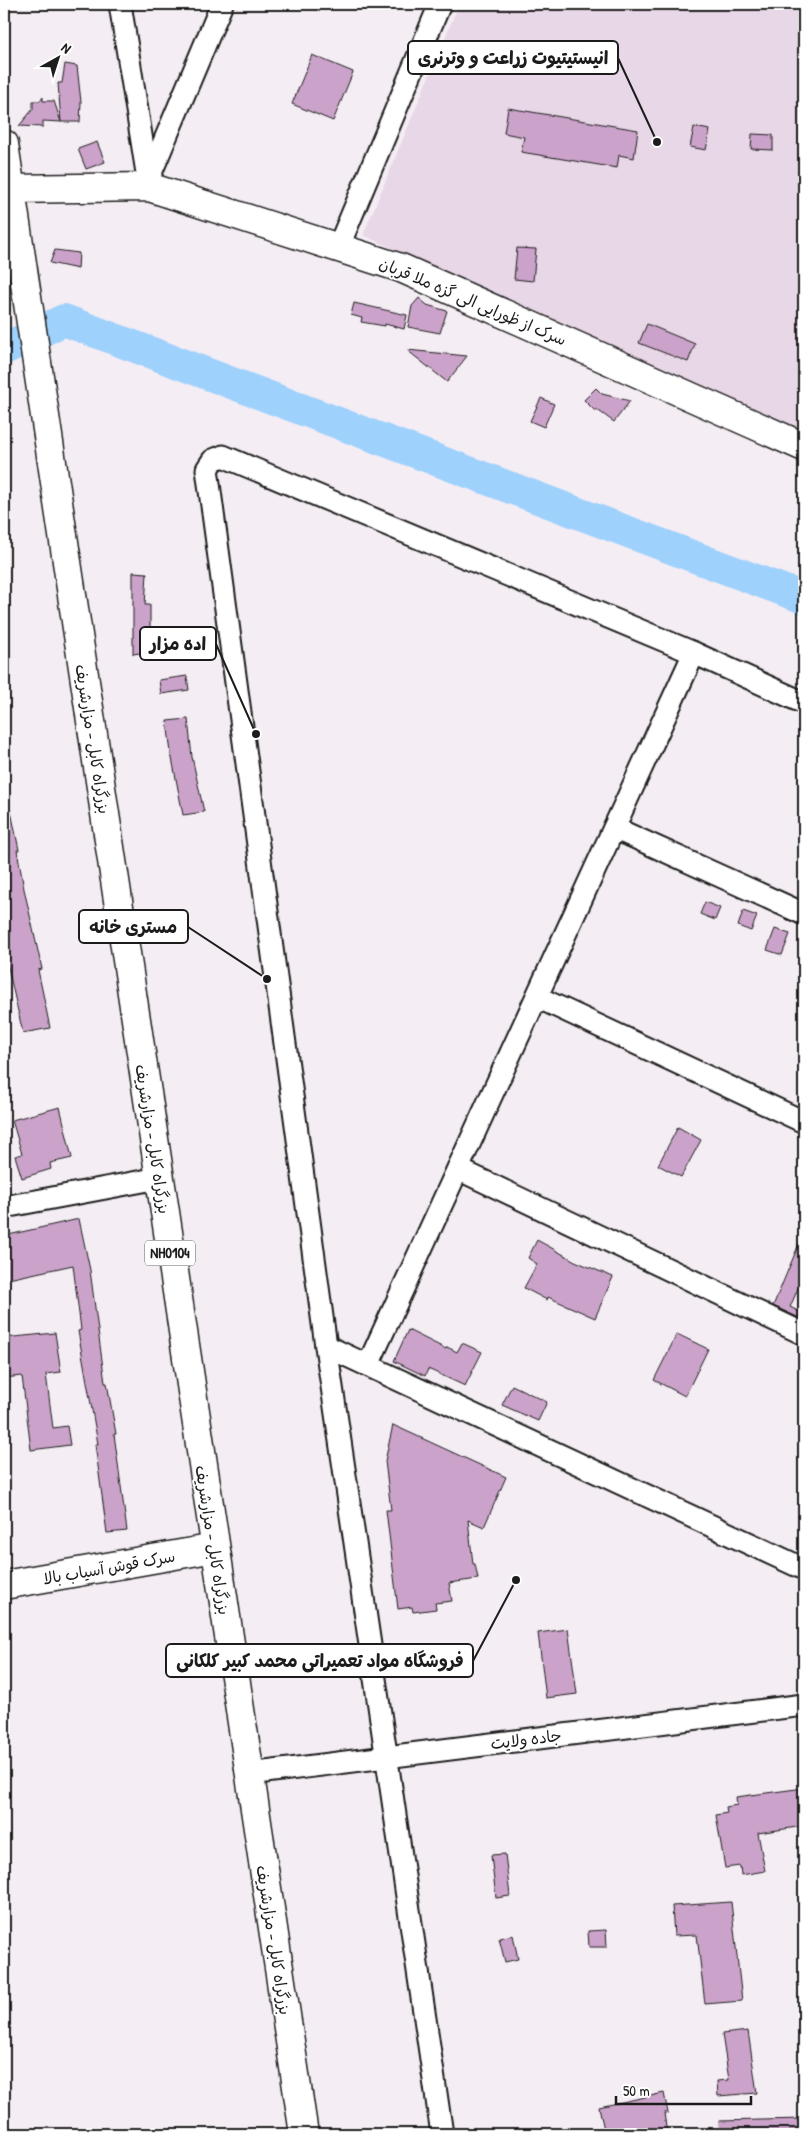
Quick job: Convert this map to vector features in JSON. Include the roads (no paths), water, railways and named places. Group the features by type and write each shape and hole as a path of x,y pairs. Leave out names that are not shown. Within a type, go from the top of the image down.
{"main road":[{"name":"بزرگراه کابل - مزارشریف","path":"4,144 248,1774 304,2134"},
{"name":"سرک از ظورایی الی گزه ملا قربان","path":"10,189 148,184 401,268 804,447"},
{"name":"سرک قوش آسیاب بالا","path":"4,1585 215,1548"}],"street":[{"path":"120,4 148,184"},
{"path":"148,184 222,4"},
{"path":"338,248 440,4"},
{"path":"442,2134 326,1346 207,469 213,460 223,456 694,653 804,703"},
{"path":"368,1365 694,653"},
{"path":"614,828 804,914"},
{"path":"537,997 804,1122"},
{"path":"458,1169 804,1334"},
{"path":"4,1207 159,1178"},
{"path":"326,1346 804,1569"},
{"name":"جاده ولایت","path":"248,1774 804,1705"}],"waterway":[{"path":"4,349 64,320 804,598"}],"place":[{"name":"انیستیتیوت زراعت و وترنری","path":"657,142"},
{"name":"اده مزار","path":"256,734"},
{"name":"مستری خانه","path":"267,979"},
{"name":"فروشگاه مواد تعمیراتی محمد کبیر کلکانی","path":"516,1580"}]}
